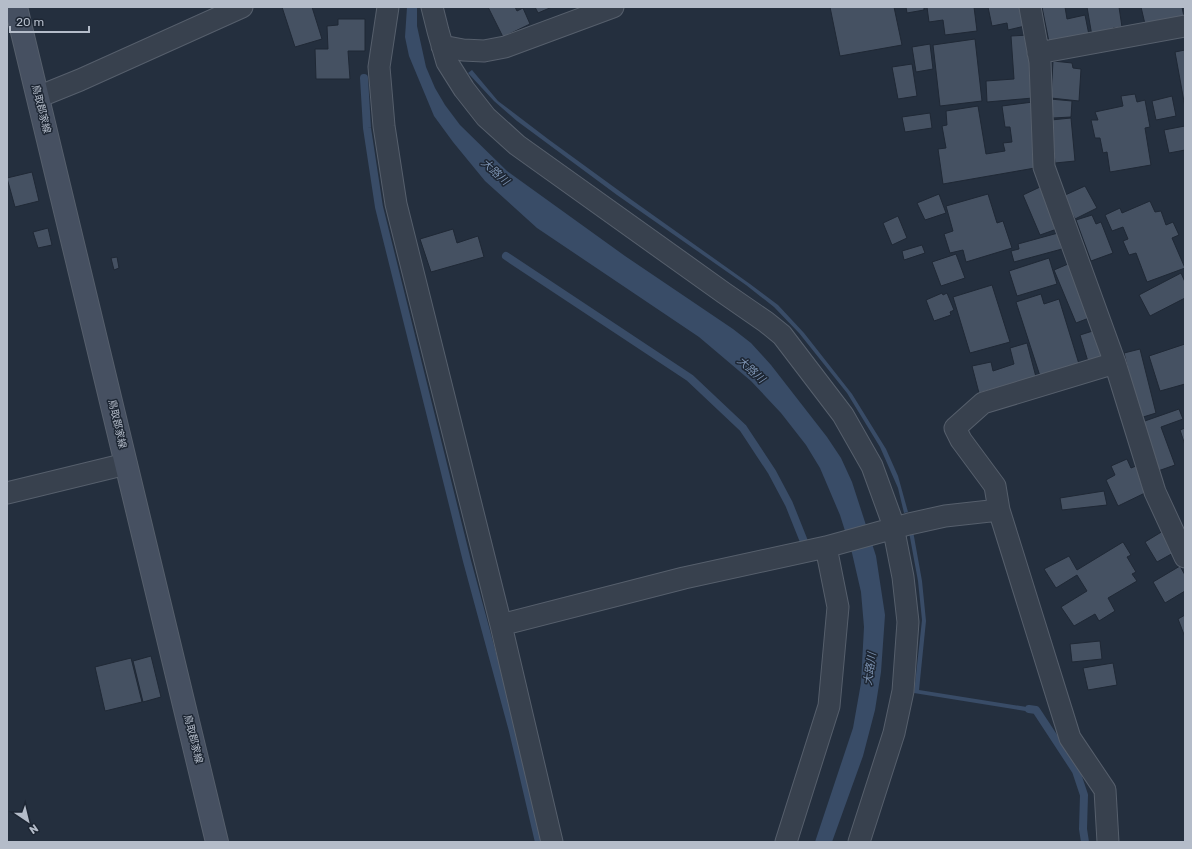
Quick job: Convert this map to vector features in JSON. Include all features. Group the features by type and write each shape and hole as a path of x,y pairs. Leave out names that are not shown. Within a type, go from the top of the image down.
{"main road":[{"name":"鳥取郡家線","path":"16,7 217,842"}],"street":[{"path":"38,97 80,80 242,7"},
{"path":"388,7 379,67 384,126 396,204 501,625 552,842"},
{"path":"432,7 447,62 464,89 486,117 517,145 766,322 782,336 843,416 872,466 892,521 903,577 908,622 903,691 894,733 859,842"},
{"path":"442,46 470,51 484,51 505,47 613,7"},
{"path":"1030,7 1040,70 1044,167 1115,363 1155,492 1185,557"},
{"path":"1038,53 1185,26"},
{"path":"1108,842 1105,790 1070,738 999,510 995,486 961,440 955,428 983,403 1115,363"},
{"path":"7,493 126,464"},
{"path":"501,625 684,578 827,547 945,516 999,510"},
{"path":"786,842 829,706 838,607 827,547"}],"water":[{"name":"大路川","path":"407,7 417,7 417,26 426,67 435,88 445,105 460,125 507,171 625,256 733,329 751,343 771,365 827,437 841,458 852,482 876,556 885,615 881,672 875,710 863,756 832,842 815,842 853,728 861,683 864,627 861,592 852,553 840,515 820,468 806,445 781,413 751,381 699,337 537,228 485,181 434,116 409,56 405,37"},
{"path":"472,70 498,101 548,139 778,305 804,333 852,394 886,449 898,476 908,512 904,513 898,488 880,447 847,393 799,333 774,307 746,285 617,195 517,121 494,101 468,73"},
{"path":"913,531 922,581 926,621 919,690 1039,709 1038,713 914,693 922,620 918,581 909,532"}],"building":[{"path":"282,7 312,7 322,39 295,47"},
{"path":"488,7 515,7 517,11 523,8 530,24 503,37"},
{"path":"535,7 552,7 538,13"},
{"path":"830,7 894,7 902,45 840,56"},
{"path":"906,7 924,7 924,10 907,13"},
{"path":"927,7 974,7 977,31 945,35 943,20 929,22"},
{"path":"988,7 1021,7 1025,26 1008,30 1007,23 992,26"},
{"path":"1042,7 1065,7 1067,19 1085,15 1089,35 1049,42"},
{"path":"1087,7 1119,7 1122,27 1113,28 1114,33 1092,36"},
{"path":"1141,7 1182,7 1184,17 1145,24"},
{"path":"338,19 365,19 365,51 348,51 350,79 316,79 315,49 328,49 327,26 338,25"},
{"path":"1029,35 1033,98 987,102 986,81 1014,79 1011,36"},
{"path":"975,39 982,101 940,106 933,45"},
{"path":"930,44 933,69 916,72 912,47"},
{"path":"1185,50 1185,107 1175,52"},
{"path":"1053,61 1072,63 1073,68 1081,69 1079,101 1051,98"},
{"path":"912,64 917,96 898,99 892,67"},
{"path":"1135,94 1137,102 1145,100 1150,127 1145,128 1151,165 1110,172 1107,152 1103,153 1100,138 1095,138 1091,120 1098,120 1095,112 1123,106 1121,96"},
{"path":"1172,96 1176,116 1156,120 1152,101"},
{"path":"1050,99 1072,101 1071,117 1053,118"},
{"path":"1033,102 1035,168 943,184 938,149 946,148 942,126 947,125 946,111 978,106 986,154 1005,151 1003,143 1012,142 1010,127 1005,127 1002,106"},
{"path":"930,113 932,128 905,132 902,117"},
{"path":"1071,118 1075,161 1055,163 1051,120"},
{"path":"1185,126 1185,150 1169,153 1164,130"},
{"path":"32,172 39,201 15,207 7,178"},
{"path":"1085,186 1097,208 1075,219 1063,196"},
{"path":"1040,187 1057,229 1040,235 1023,195"},
{"path":"939,194 946,213 925,220 917,203"},
{"path":"988,194 997,223 1003,221 1012,248 966,262 963,250 950,253 944,234 953,231 946,206"},
{"path":"1150,201 1155,212 1161,211 1166,225 1173,222 1179,235 1172,238 1185,268 1147,282 1136,253 1129,255 1123,241 1128,239 1123,227 1112,231 1105,215 1120,208 1122,213"},
{"path":"1092,215 1096,224 1101,222 1113,253 1091,261 1076,220"},
{"path":"898,216 907,238 892,245 883,223"},
{"path":"48,228 52,245 38,248 33,232"},
{"path":"453,229 457,243 478,236 484,257 431,272 420,239"},
{"path":"1058,233 1062,249 1014,262 1011,251 1019,249 1018,244"},
{"path":"922,245 925,253 904,260 902,251"},
{"path":"956,254 965,278 941,286 932,262"},
{"path":"117,257 119,268 114,270 111,258"},
{"path":"1049,258 1057,284 1017,296 1009,271"},
{"path":"1068,264 1089,318 1076,323 1054,270"},
{"path":"1181,273 1185,282 1185,298 1150,316 1139,295"},
{"path":"992,285 1010,342 970,353 953,297"},
{"path":"942,293 943,295 947,293 954,310 950,312 951,315 934,321 926,300"},
{"path":"1041,294 1044,304 1059,299 1079,364 1040,376 1016,302"},
{"path":"1096,330 1105,360 1089,365 1080,335"},
{"path":"1027,343 1036,377 979,393 972,366 991,362 993,371 1014,364 1010,348"},
{"path":"1185,344 1185,384 1160,391 1149,356"},
{"path":"1140,349 1156,413 1140,418 1124,353"},
{"path":"1179,409 1183,419 1161,427 1175,465 1158,471 1142,422"},
{"path":"1185,428 1185,445 1180,430"},
{"path":"1127,459 1131,468 1136,466 1147,492 1118,506 1106,480 1115,475 1111,466"},
{"path":"1104,491 1107,505 1062,510 1060,498"},
{"path":"1163,531 1175,552 1157,562 1145,542"},
{"path":"1123,542 1131,555 1127,557 1136,572 1132,574 1137,581 1108,598 1115,611 1099,621 1095,614 1074,626 1061,607 1087,591 1077,575 1056,588 1044,569 1069,556 1077,570"},
{"path":"1180,566 1185,575 1185,591 1165,603 1153,582"},
{"path":"1185,615 1185,637 1178,619"},
{"path":"1100,641 1102,659 1072,662 1070,644"},
{"path":"151,656 161,697 143,702 133,661"},
{"path":"131,658 142,702 105,711 95,667"},
{"path":"1113,663 1117,685 1088,690 1083,668"}],"waterway":[{"path":"364,78 367,128 379,207 467,561 513,731 539,842"},
{"path":"506,256 690,378 743,428 772,472 789,504 805,544"},
{"path":"1029,709 1036,710 1076,771 1084,795 1083,829 1085,842"}]}
